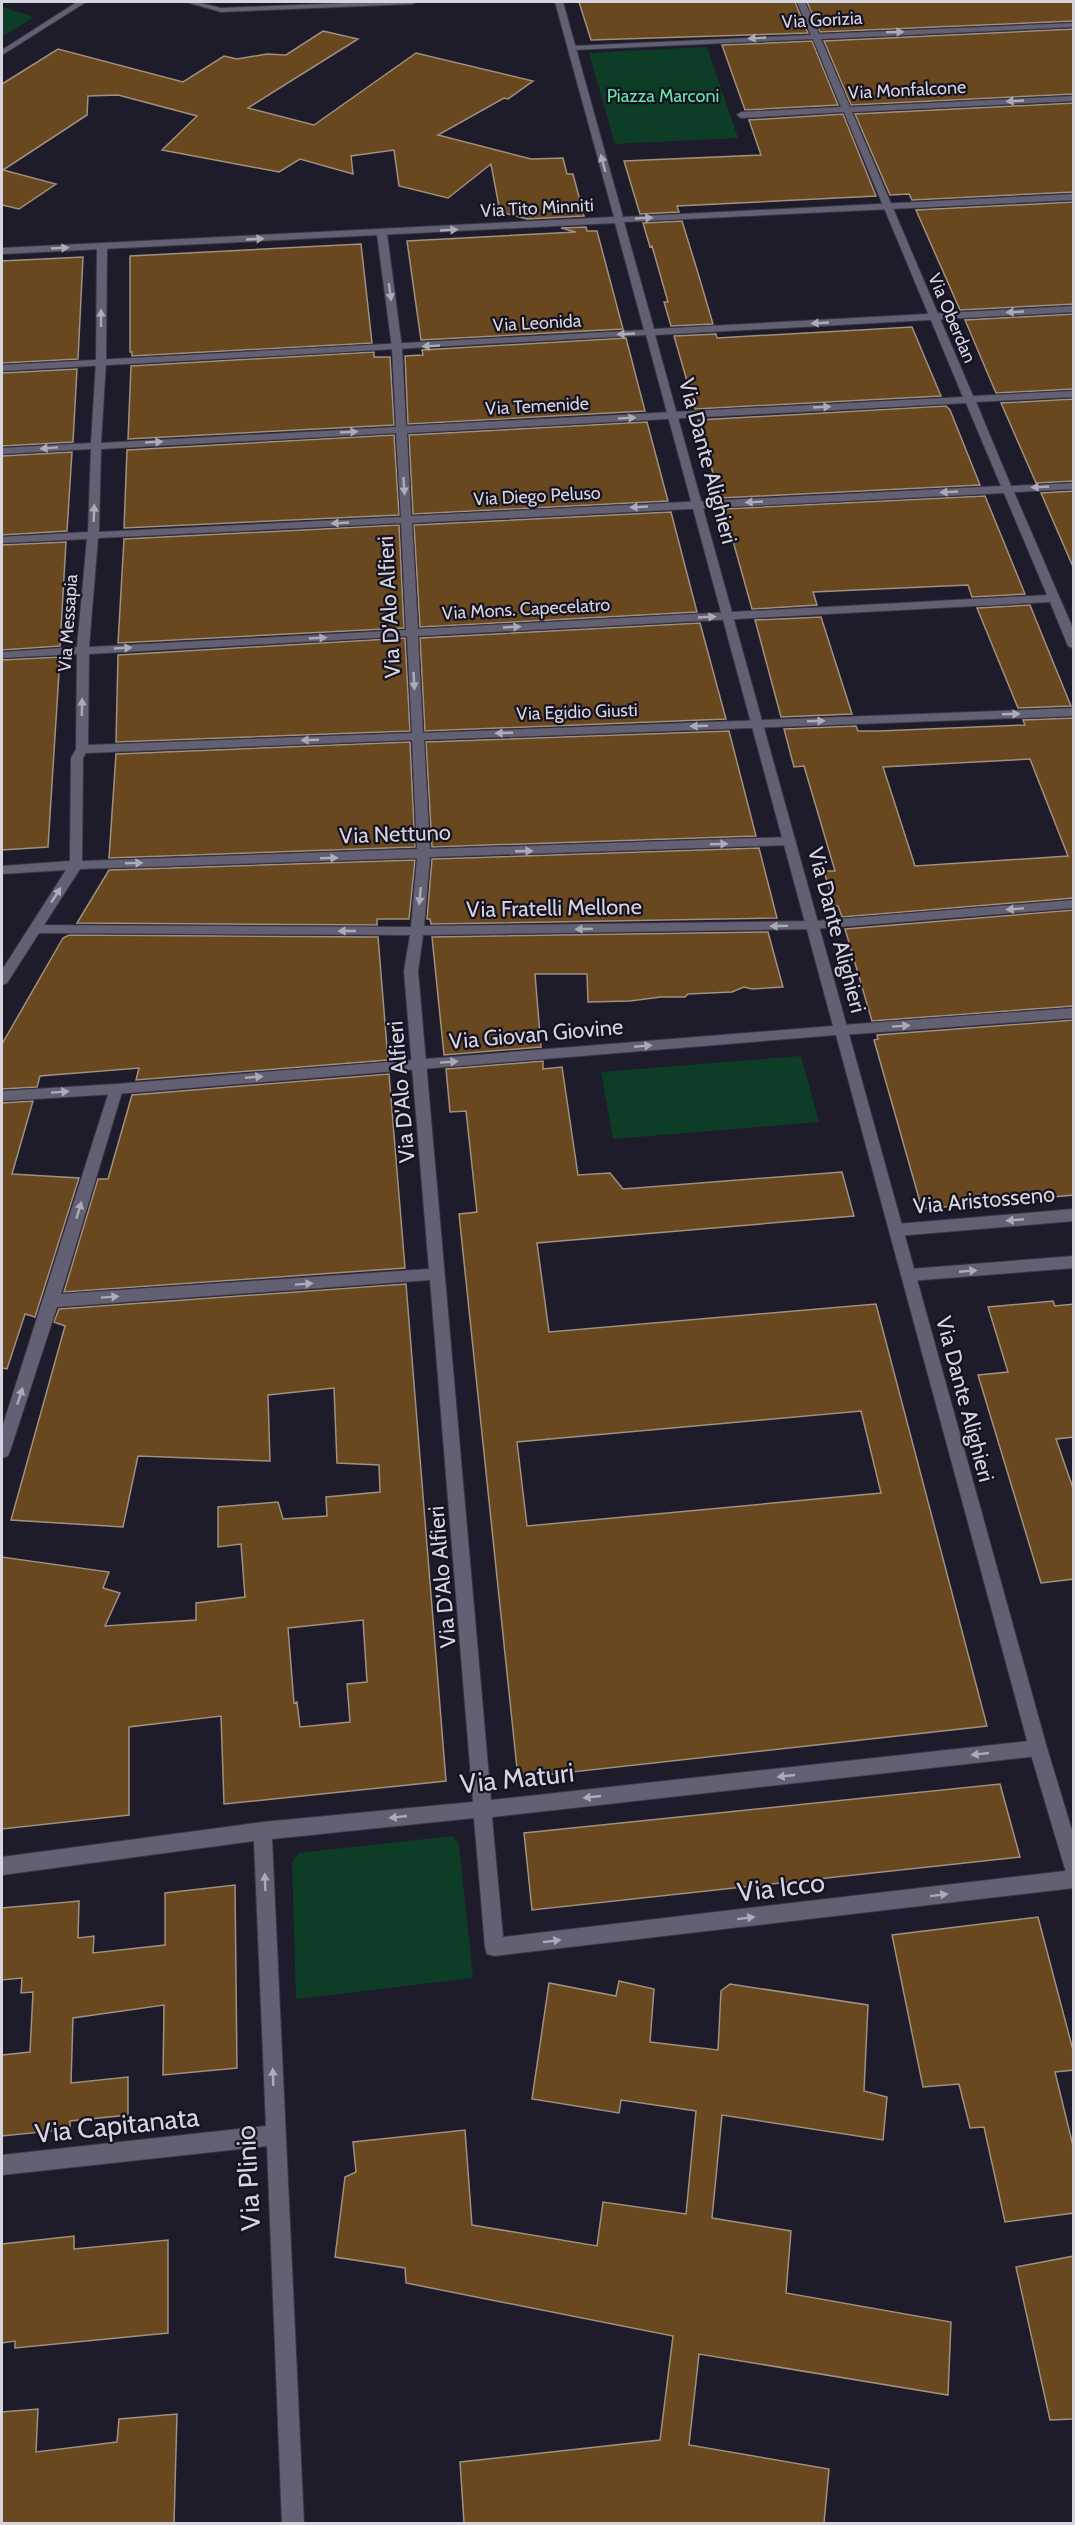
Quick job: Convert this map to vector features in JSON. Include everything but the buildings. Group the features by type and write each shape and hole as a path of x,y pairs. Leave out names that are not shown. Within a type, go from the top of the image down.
{"street":[{"path":"2,53 82,2"},
{"path":"190,2 221,10 412,2"},
{"name":"Via Dante Alighieri","path":"560,2 1038,1748 1074,1869"},
{"name":"Via Oberdan","path":"801,2 1074,646"},
{"name":"Via Gorizia","path":"572,48 1074,25"},
{"name":"Via Monfalcone","path":"741,115 1074,98"},
{"name":"Via Tito Minniti","path":"2,251 382,234 1074,197"},
{"name":"Via D'Alo Alfieri","path":"382,234 398,348 424,855 411,971 494,1947"},
{"name":"Via Messapia","path":"76,865 76,758 82,749 83,650 93,535 101,362 102,246"},
{"name":"Via Leonida","path":"2,368 1074,309"},
{"name":"Via Temenide","path":"2,451 1074,394"},
{"name":"Via Diego Peluso","path":"2,540 1074,486"},
{"name":"Via Mons. Capecelatro","path":"2,655 1053,598"},
{"name":"Via Egidio Giusti","path":"82,749 1074,712"},
{"name":"Via Nettuno","path":"2,870 76,865 790,841"},
{"path":"2,980 76,865"},
{"name":"Via Fratelli Mellone","path":"34,929 417,932 814,926 1074,904"},
{"name":"Via Giovan Giovine","path":"2,1096 116,1089 1074,1013"},
{"path":"2,1451 116,1089"},
{"name":"Via Aristosseno","path":"897,1230 1074,1215"},
{"path":"910,1275 1074,1262"},
{"path":"51,1301 438,1275"},
{"name":"Via Maturi","path":"2,1866 263,1831 1038,1748"},
{"name":"Via Plinio","path":"263,1831 293,2523"},
{"name":"Via Icco","path":"494,1947 1074,1879"},
{"name":"Via Capitanata","path":"2,2165 275,2135"}],"green space":[{"path":"2,7 34,17 2,37"},
{"name":"Piazza Marconi","path":"707,47 738,138 615,144 589,53"},
{"path":"801,1056 819,1122 613,1139 601,1072"},
{"path":"453,1836 459,1845 473,1978 296,1999 292,1864 298,1853"}]}
